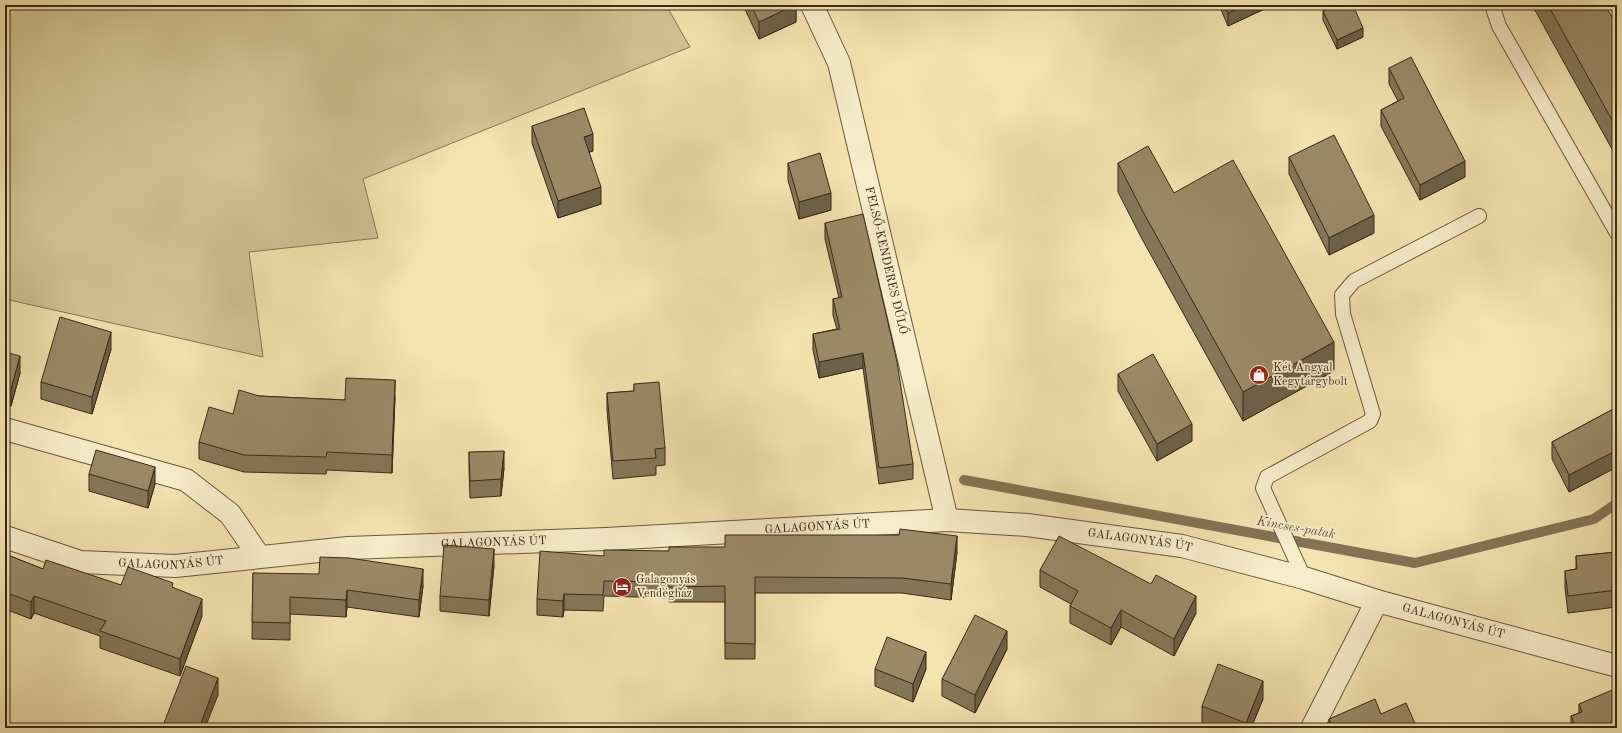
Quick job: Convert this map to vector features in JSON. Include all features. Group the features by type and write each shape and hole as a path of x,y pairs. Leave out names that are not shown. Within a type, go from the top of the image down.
{"street":[{"name":"FELSŐ-KENDERES DŰLŐ","path":"812,5 839,63 947,520"},
{"path":"5,429 186,480 230,514 259,556"},
{"name":"GALAGONYÁS ÚT","path":"5,537 80,562 175,566 259,556 355,548 606,539 947,520 1027,525 1182,546 1304,578 1377,601 1617,666"},
{"path":"1312,728 1377,601"}],"lane":[{"path":"1492,5 1499,26 1617,233"},
{"path":"1304,578 1263,488 1267,477 1370,422 1373,414 1343,314 1342,295 1354,281 1479,216"}],"shaded area":[{"path":"5,5 666,5 690,47 363,179 378,238 249,252 263,357 5,299"}],"building":[{"path":"751,5 795,5 759,22"},
{"path":"1225,5 1245,5 1228,13"},
{"path":"1336,5 1353,5 1363,28 1337,40 1323,11"},
{"path":"1548,5 1605,5 1617,26 1617,129"},
{"path":"1411,57 1465,161 1420,185 1381,110 1404,98 1389,68"},
{"path":"584,108 593,134 584,137 601,187 558,201 532,126"},
{"path":"1334,135 1374,215 1329,238 1289,157"},
{"path":"1148,146 1174,193 1233,160 1334,342 1243,392 1142,210 1118,163"},
{"path":"820,153 831,193 799,202 788,163"},
{"path":"863,214 897,362 913,464 879,468 863,353 819,362 813,334 840,329 833,299 842,297 825,223"},
{"path":"60,317 111,332 92,397 41,382"},
{"path":"5,352 20,356 11,389 5,387"},
{"path":"1153,354 1192,424 1157,444 1118,374"},
{"path":"346,378 395,380 392,455 327,452 326,457 244,455 199,442 209,407 233,414 239,390 259,396 345,400"},
{"path":"659,382 665,448 655,449 656,458 613,461 607,393 634,391 634,384"},
{"path":"1617,407 1617,450 1569,475 1552,442"},
{"path":"96,450 155,467 148,491 89,474"},
{"path":"504,451 501,479 470,481 469,452"},
{"path":"900,529 957,536 951,584 902,578 755,577 755,644 725,643 725,586 669,587 669,582 604,581 603,595 564,594 563,601 537,599 540,551 604,556 604,550 669,551 669,547 725,547 725,535 899,535"},
{"path":"1059,536 1151,584 1156,575 1196,596 1174,639 1121,610 1111,628 1070,606 1078,591 1040,570"},
{"path":"444,545 494,549 489,600 440,596"},
{"path":"1617,552 1617,590 1568,596 1565,571 1577,569 1576,556"},
{"path":"5,554 43,569 46,560 121,585 128,567 173,583 172,587 202,599 180,659 100,631 106,621 34,596 31,602 5,592"},
{"path":"320,557 349,558 423,569 419,600 347,590 346,600 290,597 290,623 252,622 253,573 319,574"},
{"path":"975,615 1007,631 975,695 942,679"},
{"path":"887,637 926,652 913,684 875,669"},
{"path":"1218,664 1263,681 1246,723 1202,706"},
{"path":"186,666 218,678 199,728 162,728"},
{"path":"1617,688 1617,728 1576,728 1571,716 1582,712 1579,704"},
{"path":"1375,699 1381,714 1406,703 1417,728 1333,728 1329,719"}],"waterway":[{"name":"Kincses-patak","path":"964,480 1415,563 1594,519 1617,503"}],"place":[{"name":"Két Angyal Kegytárgybolt","path":"1259,375"},
{"name":"Galagonyás Vendégház","path":"622,587"}]}
